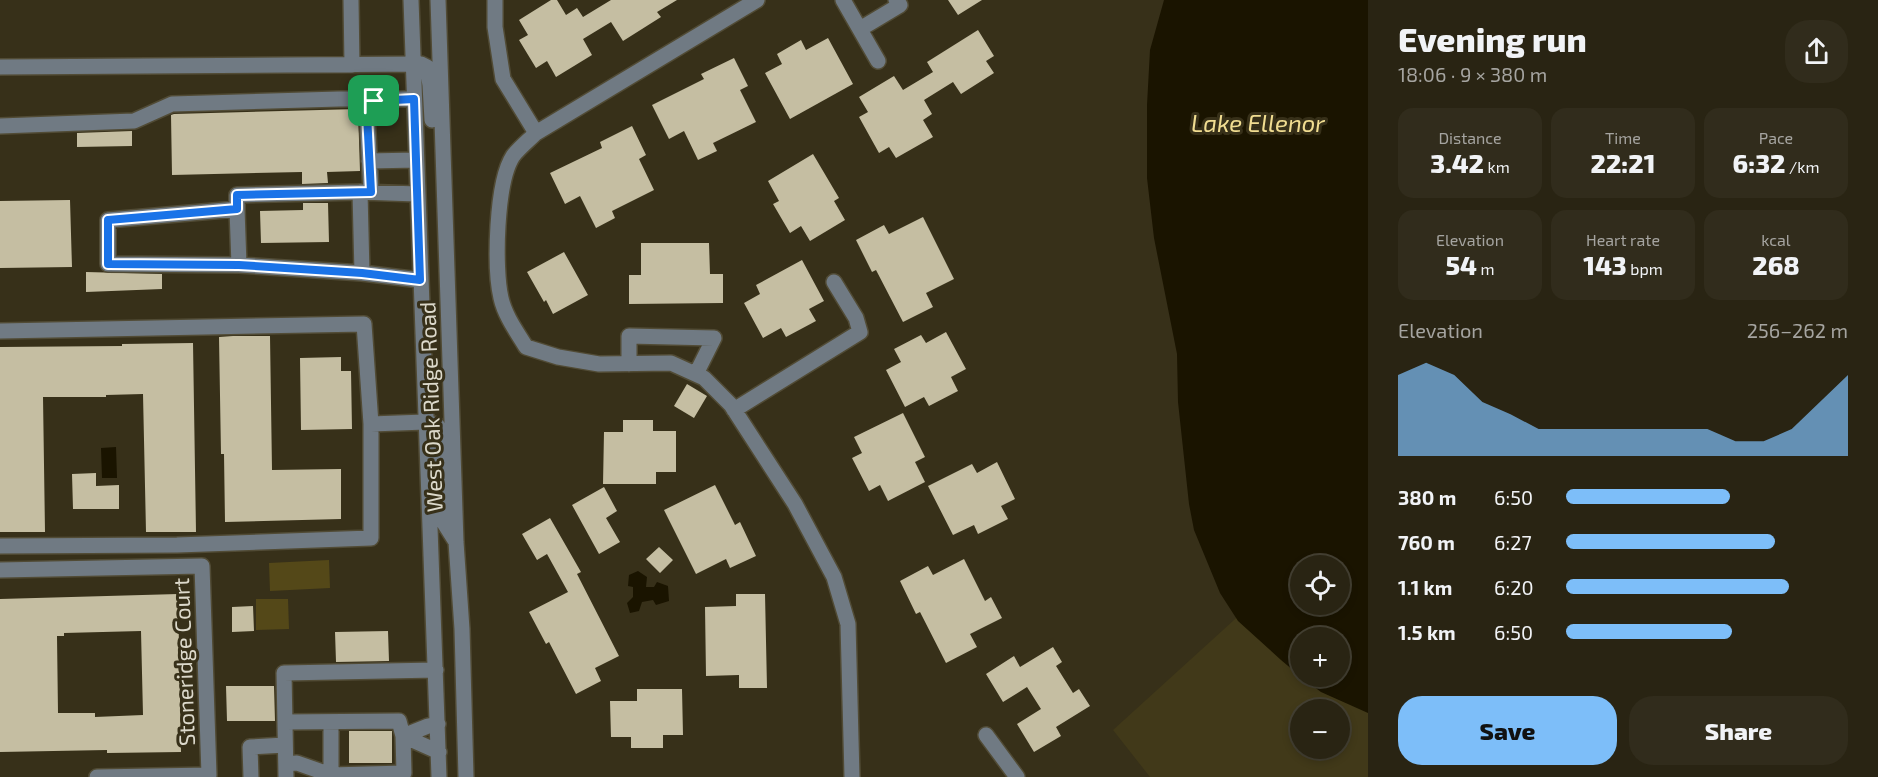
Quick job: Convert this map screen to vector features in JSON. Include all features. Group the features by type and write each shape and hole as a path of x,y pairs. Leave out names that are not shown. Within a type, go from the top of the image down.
{"street":[{"path":"351,0 352,65"},
{"name":"West Oak Ridge Road","path":"411,0 439,777"},
{"name":"West Oak Ridge Road","path":"438,0 466,777"},
{"path":"495,0 495,27 503,79 536,133"},
{"path":"757,0 536,133 513,156 505,178 500,206 498,259 501,298 510,320 526,347 558,357 599,364 671,363 704,378 734,410 795,504 834,577 848,624 852,777"},
{"path":"843,0 879,62"},
{"path":"860,29 900,6 896,0"},
{"path":"0,67 421,64 427,67 432,123 443,145"},
{"path":"0,126 134,121 172,104 414,99"},
{"path":"362,273 365,192 369,162 367,114 369,106 374,101"},
{"path":"369,162 416,160"},
{"path":"239,265 237,195 365,192 417,194"},
{"path":"237,209 108,220 108,264 239,265 362,273 420,280"},
{"path":"734,410 860,332 856,318 834,282"},
{"path":"0,331 364,324 371,424 371,538 177,545 0,546"},
{"path":"629,363 629,336 714,338 696,374"},
{"path":"371,424 425,422 437,425 441,430 444,523 456,542"},
{"name":"Stoneridge Court","path":"0,570 202,566 208,775 98,777"},
{"path":"286,770 284,673 436,670"},
{"path":"285,722 399,721 404,736 404,773 331,775 297,763 286,770"},
{"path":"330,722 331,775"},
{"path":"404,736 438,724"},
{"path":"986,735 1017,777"},
{"path":"404,736 439,752"},
{"path":"251,777 250,747 285,746"}],"shaded area":[{"path":"329,560 330,588 270,591 269,563"},
{"path":"1290,569 1290,615 1350,615 1350,607 1368,612 1368,777 1150,777 1113,730"},
{"path":"256,599 288,599 289,629 256,630"}],"water":[{"name":"Lake Ellenor","path":"1164,0 1368,0 1368,713 1350,705 1350,699 1337,699 1314,687 1350,687 1350,627 1290,627 1290,668 1238,621 1220,593 1194,530 1178,402 1177,354 1154,238 1147,178 1150,50"},
{"path":"116,447 117,478 102,478 101,448"},
{"path":"638,571 647,577 646,587 654,587 657,582 668,586 669,601 656,605 653,600 642,602 639,611 630,613 627,603 633,597 633,587 628,586 629,575"}],"building":[{"path":"551,0 557,0 566,15 577,8 583,17 611,0 677,0 657,12 661,17 623,41 611,22 583,39 592,55 556,77 547,61 536,68 519,40 528,35 519,20"},
{"path":"948,0 982,0 958,15"},
{"path":"978,30 994,56 986,61 994,73 961,94 953,82 924,100 932,114 923,120 933,137 896,158 889,147 879,153 859,117 868,112 859,97 894,76 903,90 933,72 927,62"},
{"path":"828,38 853,84 790,119 765,73 782,64 777,54 801,40 806,50"},
{"path":"734,58 748,86 740,90 756,122 713,143 717,151 698,160 684,131 669,139 652,105 704,79 701,74"},
{"path":"358,109 360,171 327,172 328,183 302,184 302,172 172,175 171,115"},
{"path":"632,126 646,155 639,159 654,190 612,211 615,218 596,228 580,196 565,204 550,173 602,148 600,142"},
{"path":"132,131 132,146 77,147 77,133"},
{"path":"813,154 839,198 834,201 845,220 810,241 801,226 790,233 773,204 779,201 768,181"},
{"path":"70,200 72,267 0,268 0,201"},
{"path":"303,203 328,203 329,242 261,243 260,211 303,210"},
{"path":"923,217 954,279 926,293 933,307 903,322 876,270 872,272 856,240 884,225 889,234"},
{"path":"641,243 709,243 710,274 723,274 723,303 629,304 629,275 641,275"},
{"path":"564,252 588,295 553,314 527,272"},
{"path":"802,260 824,301 809,309 816,321 786,337 781,328 763,338 744,303 760,294 756,285"},
{"path":"86,272 162,274 162,289 86,292"},
{"path":"946,332 966,369 951,377 958,391 929,406 924,397 905,407 886,370 901,362 894,349 921,335 926,343"},
{"path":"270,336 272,470 341,469 341,519 225,522 219,337"},
{"path":"193,343 196,532 146,532 143,394 106,395 106,397 43,397 45,532 0,532 0,347"},
{"path":"341,357 341,371 351,371 352,429 301,430 300,358"},
{"path":"687,384 707,396 694,418 674,406"},
{"path":"903,413 925,457 915,462 925,482 888,501 880,485 869,491 852,458 862,453 854,437"},
{"path":"623,420 653,420 653,431 676,431 676,472 656,472 656,484 603,484 604,432 623,432"},
{"path":"997,462 1015,499 1001,506 1008,519 978,534 974,525 953,535 928,486 972,464 977,473"},
{"path":"96,473 96,486 119,485 119,509 73,509 72,474"},
{"path":"715,485 735,525 740,522 756,556 730,568 726,559 696,574 664,510"},
{"path":"604,487 617,511 606,518 620,542 599,554 572,505"},
{"path":"550,518 581,572 577,574 619,656 595,668 601,681 576,694 549,642 546,644 529,612 568,592 547,554 537,560 522,534"},
{"path":"659,547 673,560 660,573 646,559"},
{"path":"964,559 985,601 991,597 1002,618 970,634 977,647 946,663 920,612 916,614 900,581 928,566 933,575"},
{"path":"178,594 181,752 107,753 107,750 0,752 0,599","holes":["141,631 143,715 95,717 95,713 58,713 57,636 64,636 64,633"]},
{"path":"736,594 765,594 767,688 739,688 739,675 706,676 705,607 736,606"},
{"path":"253,606 254,631 232,632 232,607"},
{"path":"388,631 389,661 336,662 335,632"},
{"path":"1053,647 1062,662 1056,666 1073,693 1079,689 1090,706 1056,727 1061,736 1034,752 1017,724 1041,709 1027,687 1003,702 986,674 1014,656 1020,667"},
{"path":"226,686 274,686 275,721 227,721"},
{"path":"637,689 682,689 683,735 663,735 663,748 631,748 631,737 611,737 610,701 637,701"},
{"path":"349,731 392,731 392,763 349,763"}],"route":[{"path":"414,99 420,280 362,273 239,265 108,264 108,220 237,209 237,195 371,192 367,114 369,106 374,101 414,99"}]}
